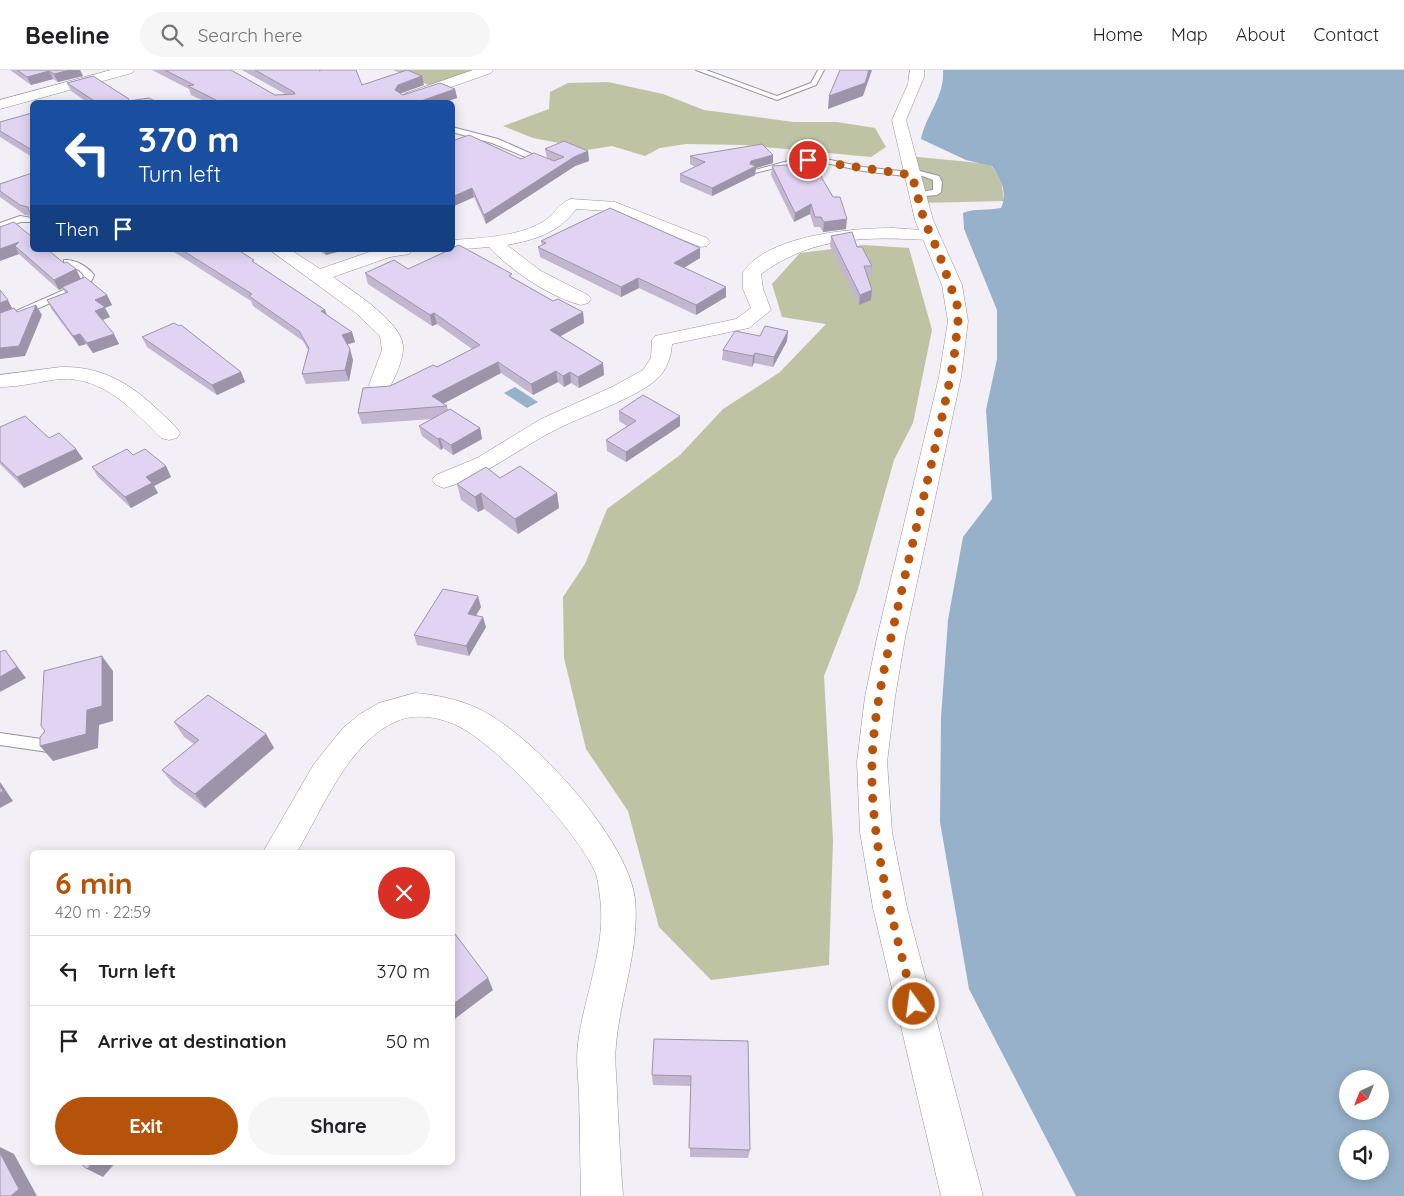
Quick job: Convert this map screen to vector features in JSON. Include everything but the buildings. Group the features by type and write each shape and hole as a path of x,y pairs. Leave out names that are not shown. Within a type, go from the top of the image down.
{"street":[{"path":"0,104 16,100 46,99 127,70"},
{"path":"404,100 486,70"},
{"path":"917,70 914,88 900,113 899,120 930,235 952,285 957,304 957,339 891,638 880,697 872,762 876,832 890,908 962,1196"},
{"path":"0,88 16,100"},
{"path":"455,245 494,242 531,234 558,221 571,204 609,206 629,212 701,242"},
{"path":"444,480 485,463 549,424 620,392 650,374 661,358 662,340 742,324 761,310 753,289 752,272 783,251 827,236 883,233 930,235"},
{"path":"494,242 506,256 548,283 581,299"},
{"path":"282,252 319,276 373,317 390,335 393,344 380,385"},
{"path":"319,276 387,252"},
{"path":"0,381 64,373 96,375 120,388 169,433"},
{"path":"280,850 315,789 334,762 359,732 390,711 419,704 454,712 494,732 524,757 592,839 614,878 619,918 596,1043 602,1196"}],"lane":[{"path":"699,70 777,98 814,84 821,70"},
{"path":"455,130 503,144 559,167"},
{"path":"755,171 796,161 821,160 914,180"},
{"path":"0,226 20,219 30,220"},
{"path":"0,322 86,284 89,275 82,268 67,262"},
{"path":"0,739 48,746"}],"green space":[{"path":"393,70 476,70 431,86"},
{"path":"608,82 663,94 704,110 794,122 837,122 875,128 886,147 871,157 744,145 686,144 660,148 645,156 612,146 587,150 533,138 503,126 549,109 550,92 568,83"},
{"path":"908,156 990,164 1001,179 1004,201 919,203"},
{"path":"864,245 909,248 932,330 913,423 894,460 858,589 824,676 833,840 829,965 711,980 659,927 628,811 586,749 564,658 563,597 585,564 607,509 680,455 723,409 780,372 826,324 782,317 772,284 800,253"}],"water":[{"path":"943,70 1404,70 1404,1196 1076,1196 969,989 940,822 941,718 948,620 963,537 992,499 986,410 997,359 997,310 964,229 963,213 1001,208 1004,192 1001,181 992,166 966,160 921,139 941,88"},
{"path":"515,387 538,402 527,408 504,393"}],"route":[{"path":"808,160 821,160 863,169 912,175 924,220 952,285 957,304 957,339 954,358 891,638 880,697 872,762 876,832 882,868 914,1004"}]}
